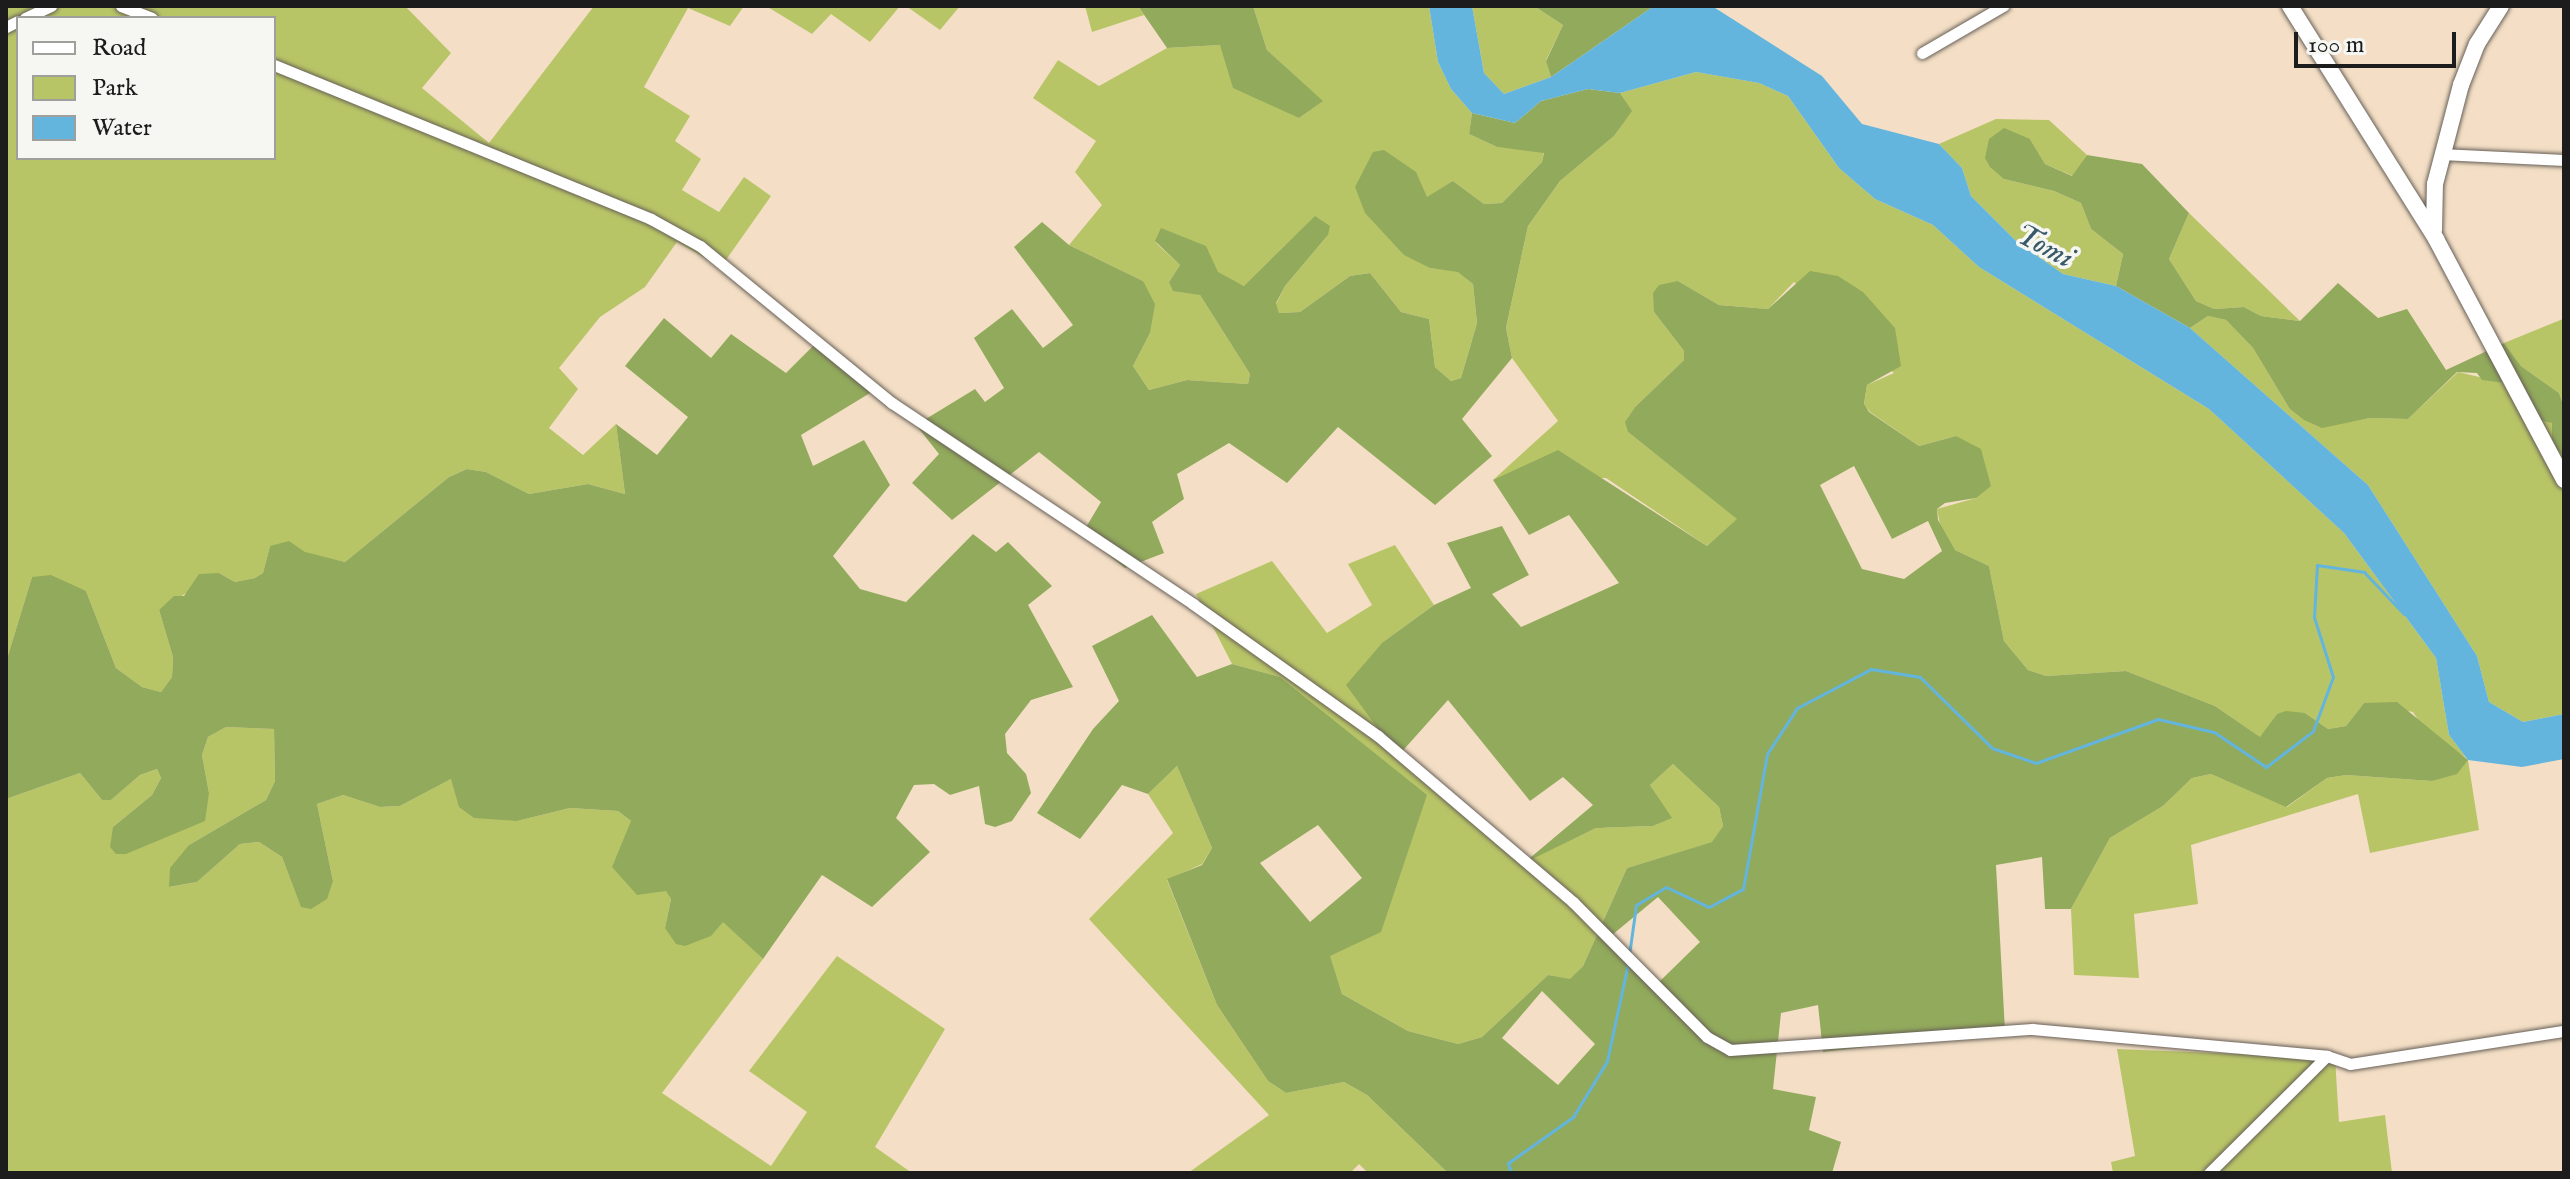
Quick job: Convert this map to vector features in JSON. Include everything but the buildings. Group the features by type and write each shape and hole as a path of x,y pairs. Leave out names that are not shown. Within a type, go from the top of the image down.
{"main road":[{"path":"2290,6 2436,239 2564,480"},
{"path":"2436,239 2431,212 2441,154 2477,44 2501,6"}],"street":[{"path":"29,16 51,6"},
{"path":"121,6 147,16"},
{"path":"1922,53 2003,6"},
{"path":"276,66 651,219 700,246 892,403 1193,604 1378,736 1573,902 1707,1037 1730,1050 2032,1029 2327,1056 2350,1064 2564,1031"},
{"path":"2441,154 2564,160"},
{"path":"2209,1173 2327,1056"}],"green space":[{"path":"6,6 405,6 451,53 422,88 489,143 594,6 744,6 730,26 688,8 644,87 690,116 675,141 701,159 682,190 719,212 744,177 771,196 721,267 677,242 645,287 600,317 559,368 578,389 549,428 583,455 616,424 625,494 588,484 529,494 486,472 467,469 449,477 345,562 270,546 263,573 255,578 235,582 219,573 159,610 173,657 172,677 161,692 142,687 116,668 86,591 32,577 6,662"},
{"path":"766,6 900,6 870,42 831,14 812,34"},
{"path":"906,6 960,6 940,30"},
{"path":"1085,6 1138,6 1144,15 1092,32"},
{"path":"1138,6 1253,6 1267,50 1323,101 1299,118 1233,88 1220,45 1167,48"},
{"path":"1253,6 1429,6 1438,62 1451,89 1472,113 1469,134 1497,147 1544,152 1542,162 1502,203 1484,204 1453,181 1430,268 1458,271 1473,284 1477,323 1461,378 1451,381 1435,367 1429,319 1401,312 1370,273 1350,276 1300,312 1279,313 1276,304 1285,286 1328,235 1244,286 1155,242 1180,265 1169,282 1200,295 1250,374 1248,384 1187,380 1149,390 1133,366 1150,333 1143,281 1069,245 1102,205 1075,172 1096,141 1033,98 1058,60 1099,86 1167,48 1220,45 1299,118 1322,101 1267,50"},
{"path":"1472,6 1534,6 1563,25 1546,60 1551,77 1504,94 1484,73"},
{"path":"1534,6 1654,6 1551,77 1546,61 1563,25"},
{"path":"1696,72 1759,83 1788,96 1839,168 1875,199 1933,225 1979,267 2209,409 2344,533 2436,658 2449,735 2466,758 2424,729 2413,712 2364,703 2346,726 2328,729 2305,713 2277,714 2261,738 2215,706 2126,671 2046,676 2028,670 2004,641 1989,566 1955,550 1942,535 1937,509 1976,498 1956,436 1919,446 1870,412 1864,405 1867,385 1894,373 1794,282 1768,309 1719,305 1678,281 1654,312 1684,351 1684,360 1636,406 1628,432 1738,519 1707,546 1606,478 1493,480 1558,421 1512,358 1506,328 1528,226 1560,181 1614,136 1631,111 1620,93"},
{"path":"1588,89 1620,93 1632,111 1614,136 1560,181 1528,226 1506,328 1512,358 1462,419 1492,456 1435,505 1338,427 1287,483 1229,443 1177,474 1184,499 1152,522 1164,553 1125,568 1082,534 1101,502 1039,452 952,520 912,483 939,454 916,425 975,389 985,402 1004,388 974,338 1012,309 1043,348 1073,325 1014,247 1042,222 1069,245 1143,281 1155,304 1150,333 1133,366 1149,390 1187,380 1248,384 1250,374 1200,295 1173,291 1169,282 1180,265 1155,241 1161,228 1206,246 1218,272 1244,286 1315,216 1330,226 1328,235 1285,286 1276,303 1279,313 1300,312 1350,276 1370,273 1401,312 1429,319 1435,367 1451,381 1461,378 1477,323 1473,284 1458,272 1430,268 1404,255 1365,213 1355,187 1373,152 1384,150 1416,172 1427,197 1453,181 1484,204 1502,203 1542,162 1544,153 1497,147 1469,134 1472,113 1515,123 1541,101"},
{"path":"1996,119 2049,120 2087,155 2073,176 2045,164 2030,139 2004,179 2054,191 2081,203 2091,229 2123,254 2116,286 2063,274 2016,241 1971,196 1962,168 1939,144"},
{"path":"2004,128 2030,139 2045,164 2072,176 2087,155 2142,164 2189,213 2169,259 2196,301 2214,309 2244,307 2261,316 2300,321 2338,283 2378,318 2407,309 2446,370 2504,343 2521,366 2559,393 2564,407 2564,457 2552,444 2552,423 2525,416 2505,383 2482,380 2477,373 2457,372 2408,419 2370,418 2322,428 2304,420 2289,408 2253,348 2226,320 2208,316 2190,328 2116,286 2123,254 2091,229 2081,203 2054,191 2004,179 1990,167 1985,158 1989,139"},
{"path":"2189,213 2300,321 2261,316 2244,307 2214,309 2196,301 2169,259"},
{"path":"1810,271 1838,276 1863,292 1895,328 1901,366 1867,385 1864,404 1869,412 1919,446 1956,436 1981,449 1991,486 1976,498 1945,503 1937,509 1938,520 1955,550 1989,566 2004,641 2028,670 2046,676 2126,671 2215,706 2260,737 2277,714 2286,711 2305,713 2328,729 2346,726 2364,703 2397,702 2468,760 2457,774 2432,781 2346,775 2327,778 2286,807 2211,774 2192,778 2163,806 2110,838 2071,909 2045,909 2042,857 1996,865 2005,1031 1823,1052 1818,1005 1781,1013 1773,1089 1816,1097 1809,1130 1841,1142 1832,1173 1448,1173 1367,1095 1344,1082 1286,1093 1268,1081 1217,1005 1167,879 1202,865 1212,848 1177,766 1148,794 1122,785 1080,839 1037,813 1093,729 1119,701 1092,646 1152,615 1197,677 1232,664 1280,677 1427,795 1381,932 1330,956 1342,994 1408,1031 1458,1044 1482,1037 1548,975 1570,979 1583,966 1627,868 1712,842 1723,826 1719,807 1673,764 1650,785 1672,818 1653,826 1596,828 1524,863 1593,805 1563,777 1530,801 1448,700 1398,756 1346,685 1383,642 1434,605 1471,588 1447,543 1502,526 1529,575 1492,594 1521,627 1619,583 1569,515 1529,535 1493,480 1558,450 1707,546 1737,519 1628,432 1625,422 1636,406 1684,360 1684,351 1654,312 1653,293 1659,285 1678,281 1719,305 1768,309","holes":["1854,466 1892,539 1928,521 1942,551 1904,579 1862,569 1820,485","1318,825 1362,878 1310,922 1260,863","1658,897 1700,942 1657,984 1612,935","1542,991 1595,1044 1558,1085 1502,1038"]},
{"path":"2208,316 2226,320 2253,348 2289,408 2322,427 2370,418 2408,419 2458,372 2505,383 2552,423 2552,444 2564,457 2564,714 2523,722 2489,702 2477,656 2368,485 2190,328"},
{"path":"664,318 711,358 731,334 786,373 819,340 875,390 801,435 813,466 864,440 890,485 833,556 860,589 906,602 973,534 996,552 1008,542 1052,586 1028,605 1073,687 1031,700 1005,734 1007,753 1026,774 1031,793 1012,821 995,827 985,824 979,786 950,795 934,784 914,785 896,818 930,852 872,907 822,875 763,959 723,922 711,936 685,946 676,944 665,928 671,899 666,891 637,895 612,867 631,821 618,811 570,808 517,821 474,818 459,807 451,779 400,806 380,807 343,795 317,804 333,881 327,899 311,909 301,907 282,857 259,842 240,844 197,882 169,887 170,868 189,845 266,800 275,781 274,729 226,727 208,737 202,755 209,793 205,821 126,854 116,854 110,847 113,827 152,795 161,778 157,769 140,775 111,800 102,800 80,773 6,799 6,662 32,577 51,575 86,591 116,668 142,687 161,692 172,677 173,657 159,610 174,596 184,596 199,574 219,573 235,582 255,578 263,573 270,546 289,541 305,552 345,562 449,477 467,469 486,472 529,494 588,484 625,494 616,424 657,455 688,417 625,366"},
{"path":"2563,319 2564,407 2559,393 2521,366 2504,343"},
{"path":"1395,545 1434,605 1383,642 1398,756 1524,862 1596,828 1653,826 1671,818 1650,785 1673,764 1719,807 1723,826 1713,842 1627,868 1583,966 1570,980 1548,975 1482,1037 1458,1044 1408,1031 1342,994 1329,956 1426,795 1280,677 1232,664 1196,594 1272,561 1327,633 1372,605 1348,564"},
{"path":"226,727 274,729 275,781 266,800 189,845 170,887 197,882 240,844 259,842 282,857 301,906 333,881 317,804 343,795 380,807 400,806 451,779 517,821 570,808 618,811 631,821 671,899 665,928 723,921 763,959 662,1093 771,1166 807,1112 749,1071 837,956 945,1029 875,1147 912,1173 6,1173 6,799 80,773 102,800 111,800 140,775 157,769 161,778 152,795 113,827 209,793 202,755 208,737"},
{"path":"2467,759 2479,830 2370,853 2358,794 2191,845 2198,904 2134,914 2139,978 2074,975 2071,909 2110,838 2163,806 2192,778 2211,774 2287,807 2327,778 2346,775 2432,781"},
{"path":"1177,766 1212,848 1202,864 1167,880 1217,1005 1268,1081 1286,1093 1344,1082 1367,1095 1448,1173 1368,1173 1359,1164 1350,1173 1188,1173 1269,1115 1089,919 1173,833 1148,794"},
{"path":"2117,1049 2335,1058 2339,1122 2385,1115 2392,1173 2113,1173 2111,1162 2135,1156"}],"water":[{"path":"1429,6 1472,6 1484,73 1504,94 1551,77 1654,6 1712,6 1822,76 1862,124 1939,144 1962,168 1971,196 2016,241 2063,274 2116,286 2190,328 2368,485 2477,656 2489,702 2523,722 2564,714 2564,759 2522,767 2468,760 2449,735 2436,658 2344,533 2209,409 1979,267 1933,225 1875,199 1839,168 1788,96 1759,83 1696,72 1620,93 1588,89 1541,101 1515,123 1472,113 1451,89 1438,62"}],"waterway":[{"path":"1629,955 1636,905 1666,887 1709,907 1743,889 1767,754 1797,708 1871,669 1920,677 1992,748 2036,763 2158,719 2214,732 2266,767 2313,731 2333,677 2314,617 2317,565 2364,572 2404,614"},
{"path":"1511,1173 1508,1163 1573,1117 1607,1061 1628,963"}],"water label":[{"name":"Tomi","path":"2044,247"}]}
